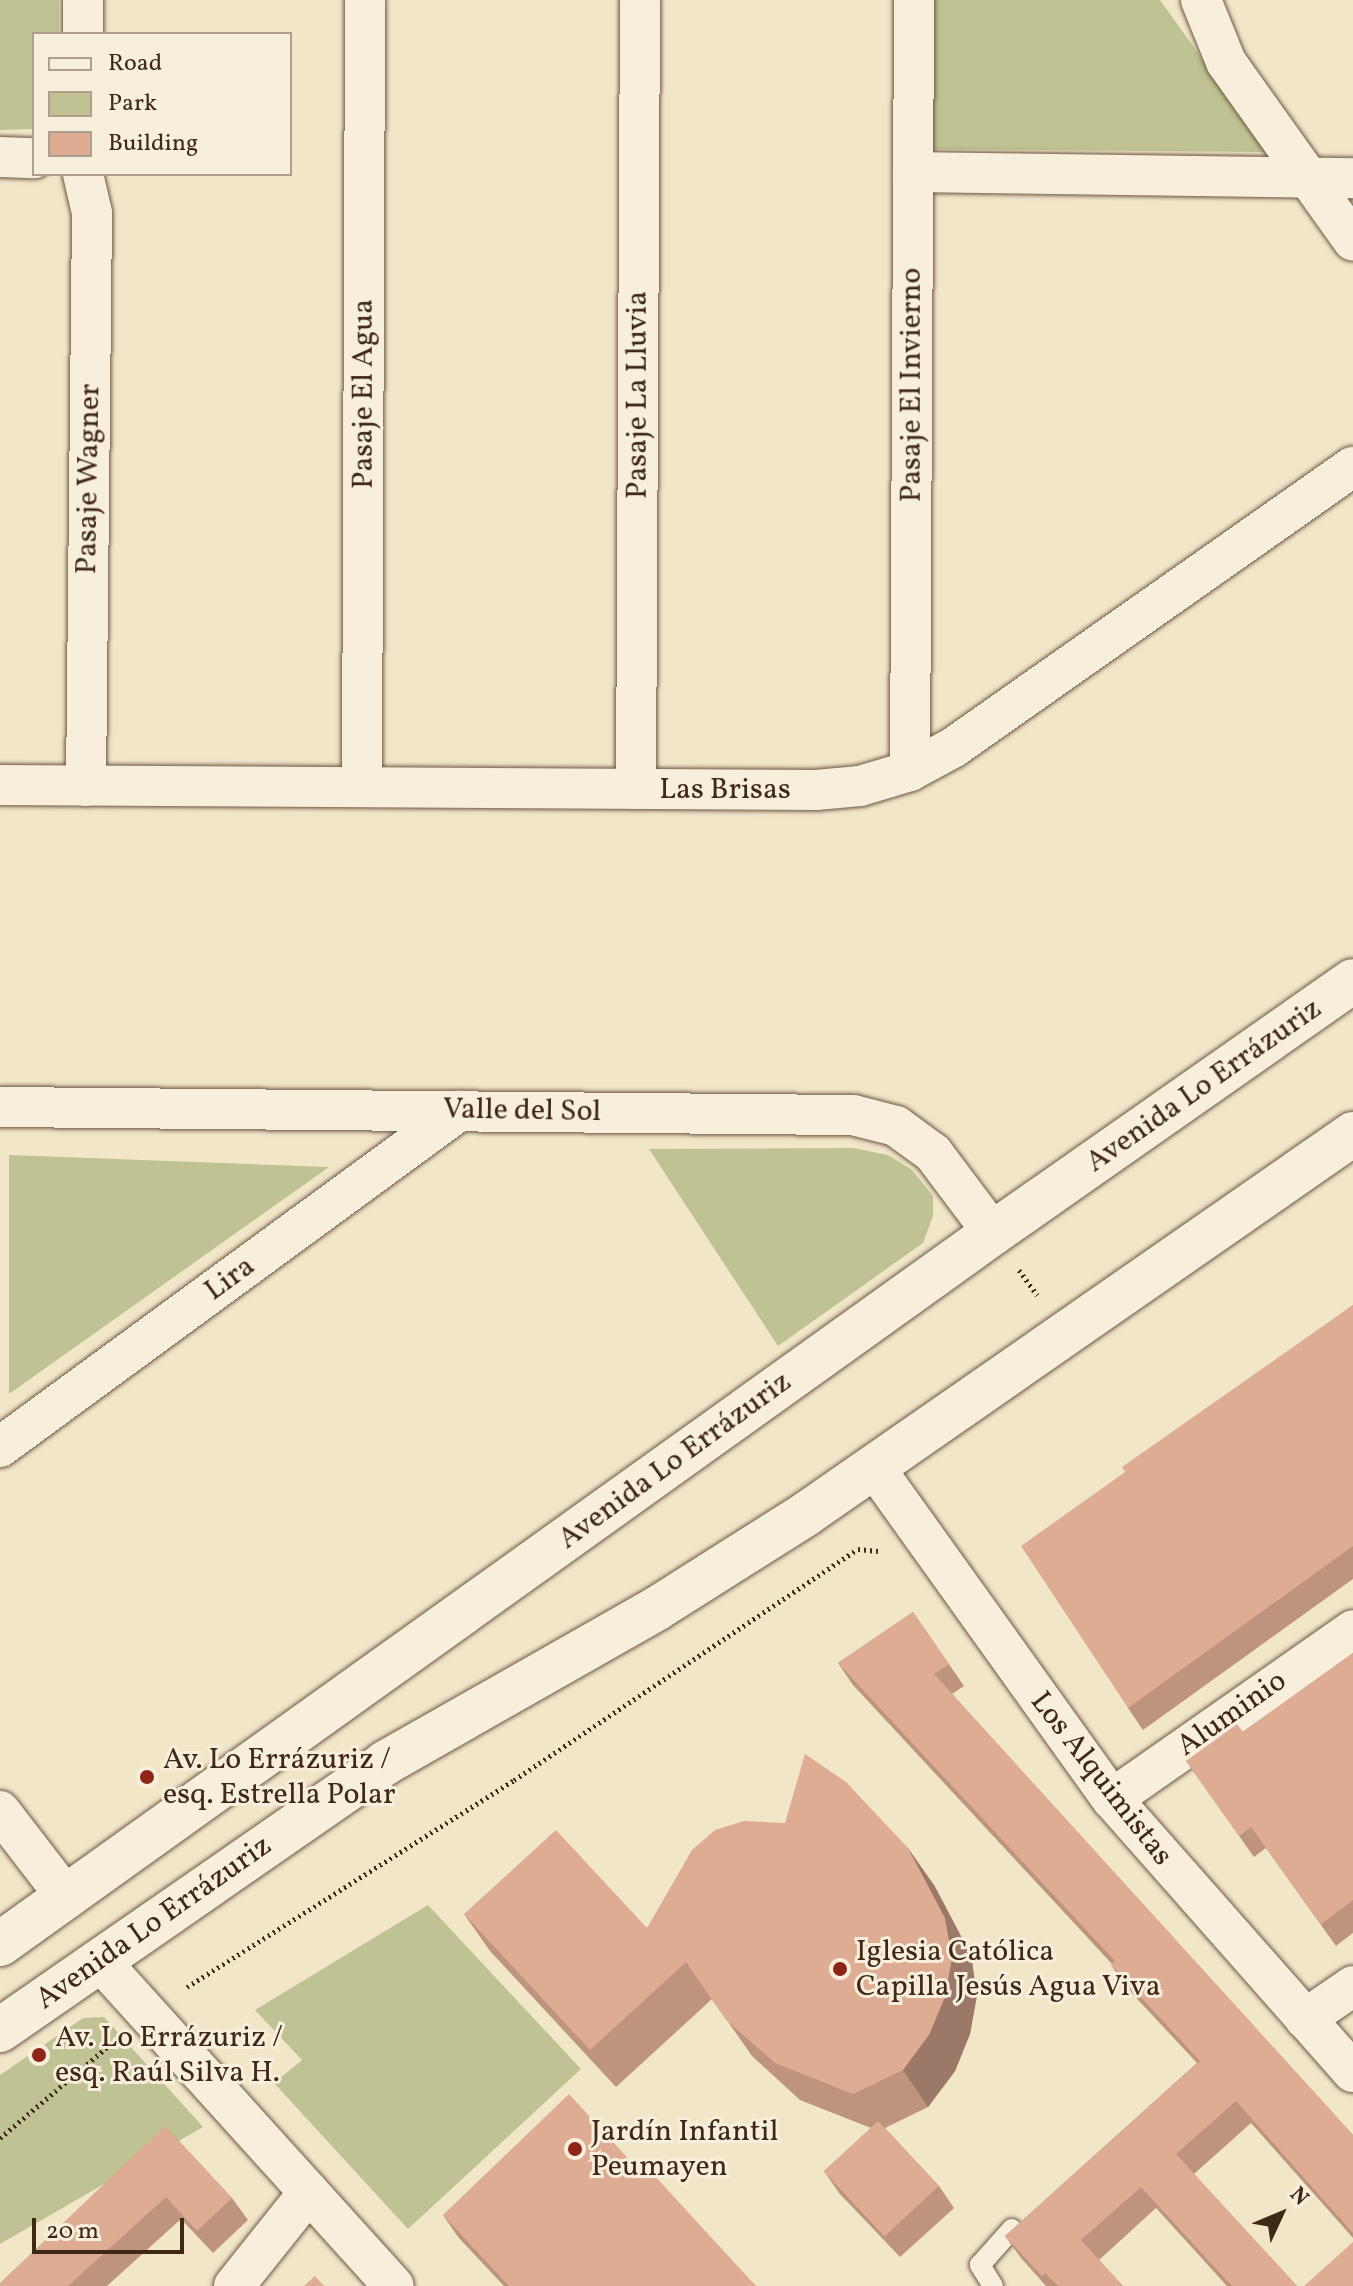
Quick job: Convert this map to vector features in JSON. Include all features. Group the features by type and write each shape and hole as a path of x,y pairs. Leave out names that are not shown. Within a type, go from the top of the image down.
{"main road":[{"name":"Avenida Lo Errázuriz","path":"0,1944 993,1233 1353,981"},
{"name":"Avenida Lo Errázuriz","path":"0,2030 385,1763 656,1609 874,1467 1353,1134"}],"street":[{"path":"83,0 83,32"},
{"name":"Pasaje El Agua","path":"362,787 365,0"},
{"name":"Pasaje La Lluvia","path":"636,789 640,0"},
{"name":"Pasaje El Invierno","path":"910,771 914,0"},
{"path":"1201,0 1226,62 1353,241"},
{"path":"0,157 32,158"},
{"path":"913,172 1353,178"},
{"name":"Pasaje Wagner","path":"83,176 92,213 86,786"},
{"name":"Las Brisas","path":"0,785 838,789 910,771 954,747 1353,467"},
{"name":"Valle del Sol","path":"0,1107 874,1119 896,1126 933,1153 993,1233"},
{"name":"Lira","path":"0,1447 459,1111"},
{"name":"Los Alquimistas","path":"874,1467 1112,1799 1353,2072"},
{"name":"Aluminio","path":"1112,1799 1353,1630"},
{"path":"0,1811 67,1898"},
{"path":"100,1961 394,2286"},
{"path":"1305,2019 1353,1986"},
{"path":"234,2286 309,2192"}],"lane":[{"path":"993,2286 980,2265 1012,2229"}],"path":[{"path":"993,1233 1065,1335"},
{"path":"0,2138 147,2012 514,1780 858,1549 939,1558"}],"green space":[{"path":"0,0 59,0 59,32 32,32 32,129 0,130"},
{"path":"930,0 1160,0 1269,152 923,149"},
{"path":"853,1148 888,1155 912,1170 933,1196 933,1216 923,1243 778,1346 649,1149"},
{"path":"9,1155 329,1167 9,1394"},
{"path":"428,1905 581,2069 408,2229 274,2083 302,2060 255,2010"},
{"path":"104,2017 203,2127 0,2244 0,2075 83,2018"}],"building":[{"path":"1353,1305 1353,1546 1128,1708 1021,1546 1125,1472 1122,1467"},
{"path":"913,1612 949,1664 934,1674 1353,2135 1353,2233 1236,2101 1176,2154 1297,2286 1232,2286 1141,2187 1081,2240 1123,2286 1058,2286 1045,2273 1042,2276 1005,2236 1200,2061 1111,1965 1115,1961 838,1663"},
{"path":"1353,1653 1353,1900 1321,1924 1251,1827 1239,1836 1186,1761 1237,1724 1243,1732"},
{"path":"805,1754 846,1782 908,1848 945,1918 952,1958 945,1997 929,2035 903,2070 853,2094 775,2063 726,2020 686,1962 590,2050 464,1914 556,1830 647,1928 692,1850 715,1830 744,1821 785,1823"},
{"name":"Jardín Infantil Peumayen","path":"569,2094 646,2178 652,2173 756,2286 509,2286 443,2215"},
{"path":"878,2121 939,2186 885,2237 824,2171"},
{"path":"165,2126 232,2198 197,2231 166,2197 68,2286 0,2286 0,2283"},
{"path":"1353,2242 1353,2286 1304,2286"},
{"path":"315,2276 324,2286 304,2286"}],"place":[{"name":"Av. Lo Errázuriz / esq. Estrella Polar","path":"147,1777"},
{"name":"Iglesia Católica Capilla Jesús Agua Viva","path":"840,1969"},
{"name":"Av. Lo Errázuriz / esq. Raúl Silva H.","path":"39,2055"},
{"name":"Jardín Infantil Peumayen","path":"575,2149"}]}
